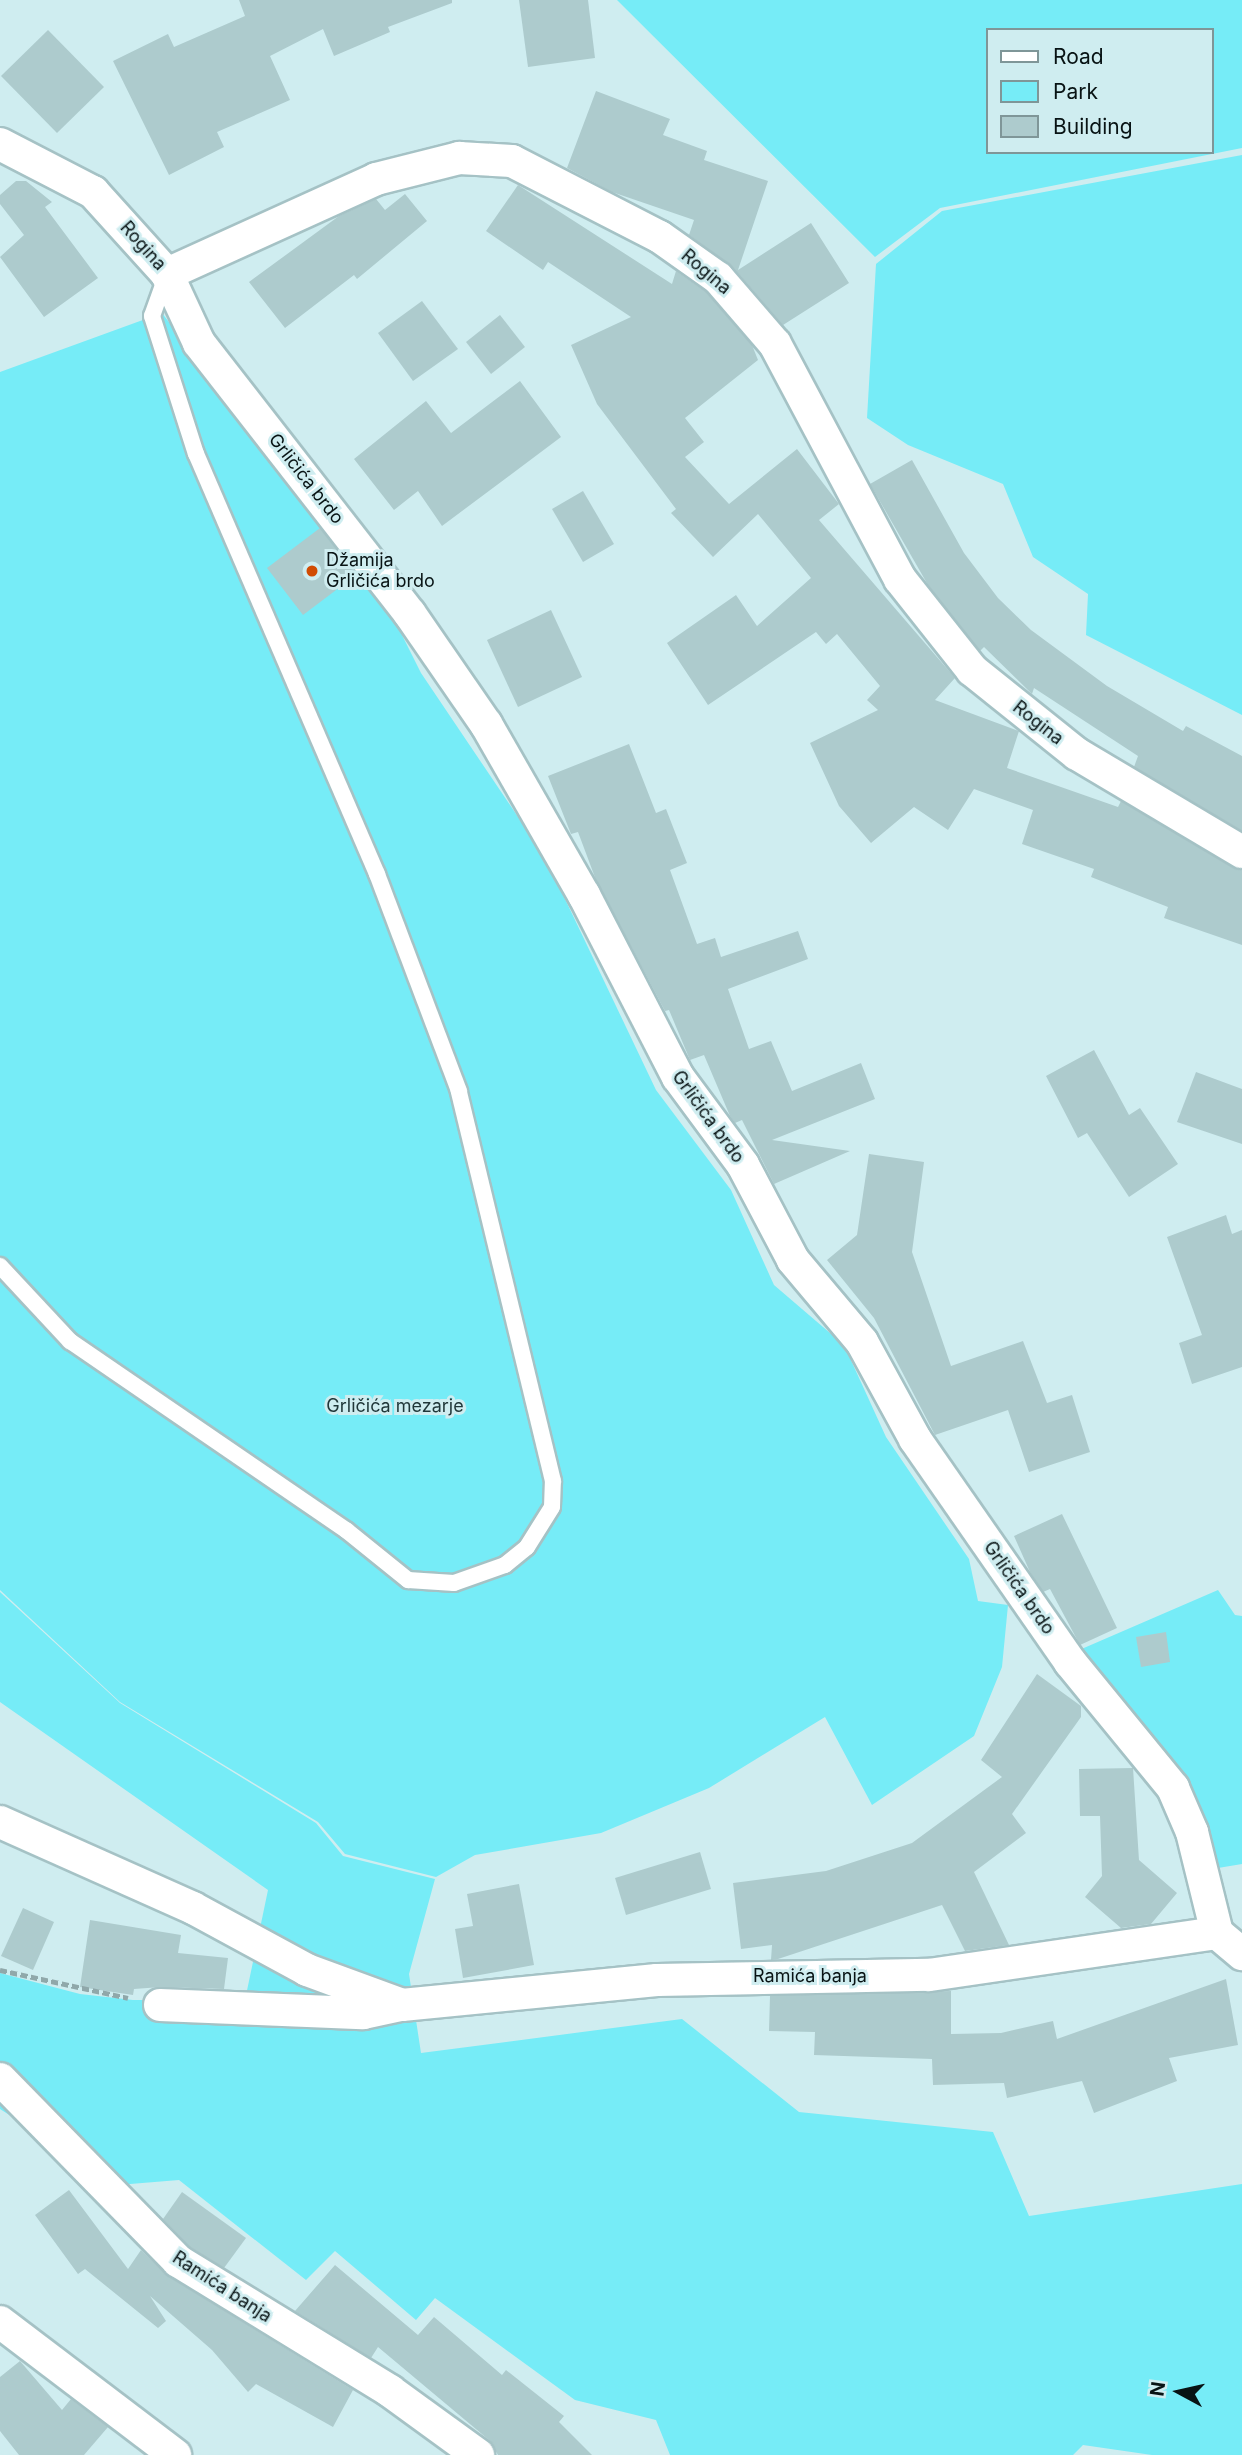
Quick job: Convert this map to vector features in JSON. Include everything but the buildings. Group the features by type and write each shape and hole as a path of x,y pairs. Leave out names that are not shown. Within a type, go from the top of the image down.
{"street":[{"name":"Rogina","path":"0,144 93,192 167,274 376,179 459,158 512,161 557,181 695,258 754,316 775,344 900,579 972,670 1077,754 1242,852"},
{"name":"Grličića brdo","path":"167,274 199,343 410,614 486,724 584,895 678,1077 743,1165 793,1260 863,1342 915,1439 1070,1662 1174,1788 1192,1832 1217,1933"},
{"name":"Ramića banja","path":"0,1822 193,1908 307,1970 402,2004"},
{"path":"1217,1933 1242,1954"},
{"name":"Ramića banja","path":"160,2004 363,2013 402,2004 657,1980 929,1975 1217,1933"},
{"name":"Ramića banja","path":"0,2079 177,2262 390,2391 478,2455"},
{"path":"0,2322 175,2455"}],"lane":[{"path":"0,1266 69,1341 346,1531 408,1580 454,1583 505,1565 527,1547 552,1507 553,1481 459,1091 372,862 196,454 152,316 167,274"}],"path":[{"path":"0,1970 160,2004"}],"green space":[{"path":"617,0 1242,0 1242,148 1214,154 1214,28 986,28 986,154 1212,154 940,208 875,257"},
{"path":"1242,155 1242,715 1086,635 1088,594 1033,557 1003,484 908,445 867,418 876,264 942,211"},
{"name":"Grličića mezarje","path":"162,313 393,617 421,673 545,857 656,1090 731,1190 774,1285 844,1345 886,1437 969,1559 978,1601 1008,1605 1002,1667 974,1736 872,1805 825,1717 709,1788 601,1833 475,1855 436,1877 345,1854 318,1822 120,1702 0,1590 0,372"},
{"path":"1218,1590 1235,1615 1242,1616 1242,1864 1212,1869 1198,1809 1160,1744 1070,1654"},
{"path":"0,1592 120,1703 316,1823 343,1856 435,1879 409,1974 421,2053 682,2019 799,2112 993,2132 1029,2216 1242,2184 1242,2455 1152,2455 1083,2445 1073,2455 670,2455 656,2420 575,2400 435,2298 416,2320 335,2251 306,2280 179,2180 118,2185 0,2109 0,1973 80,1994 133,2000 245,2000 268,1890 0,1702"}],"place":[{"name":"Džamija Grličića brdo","path":"312,571"}]}
